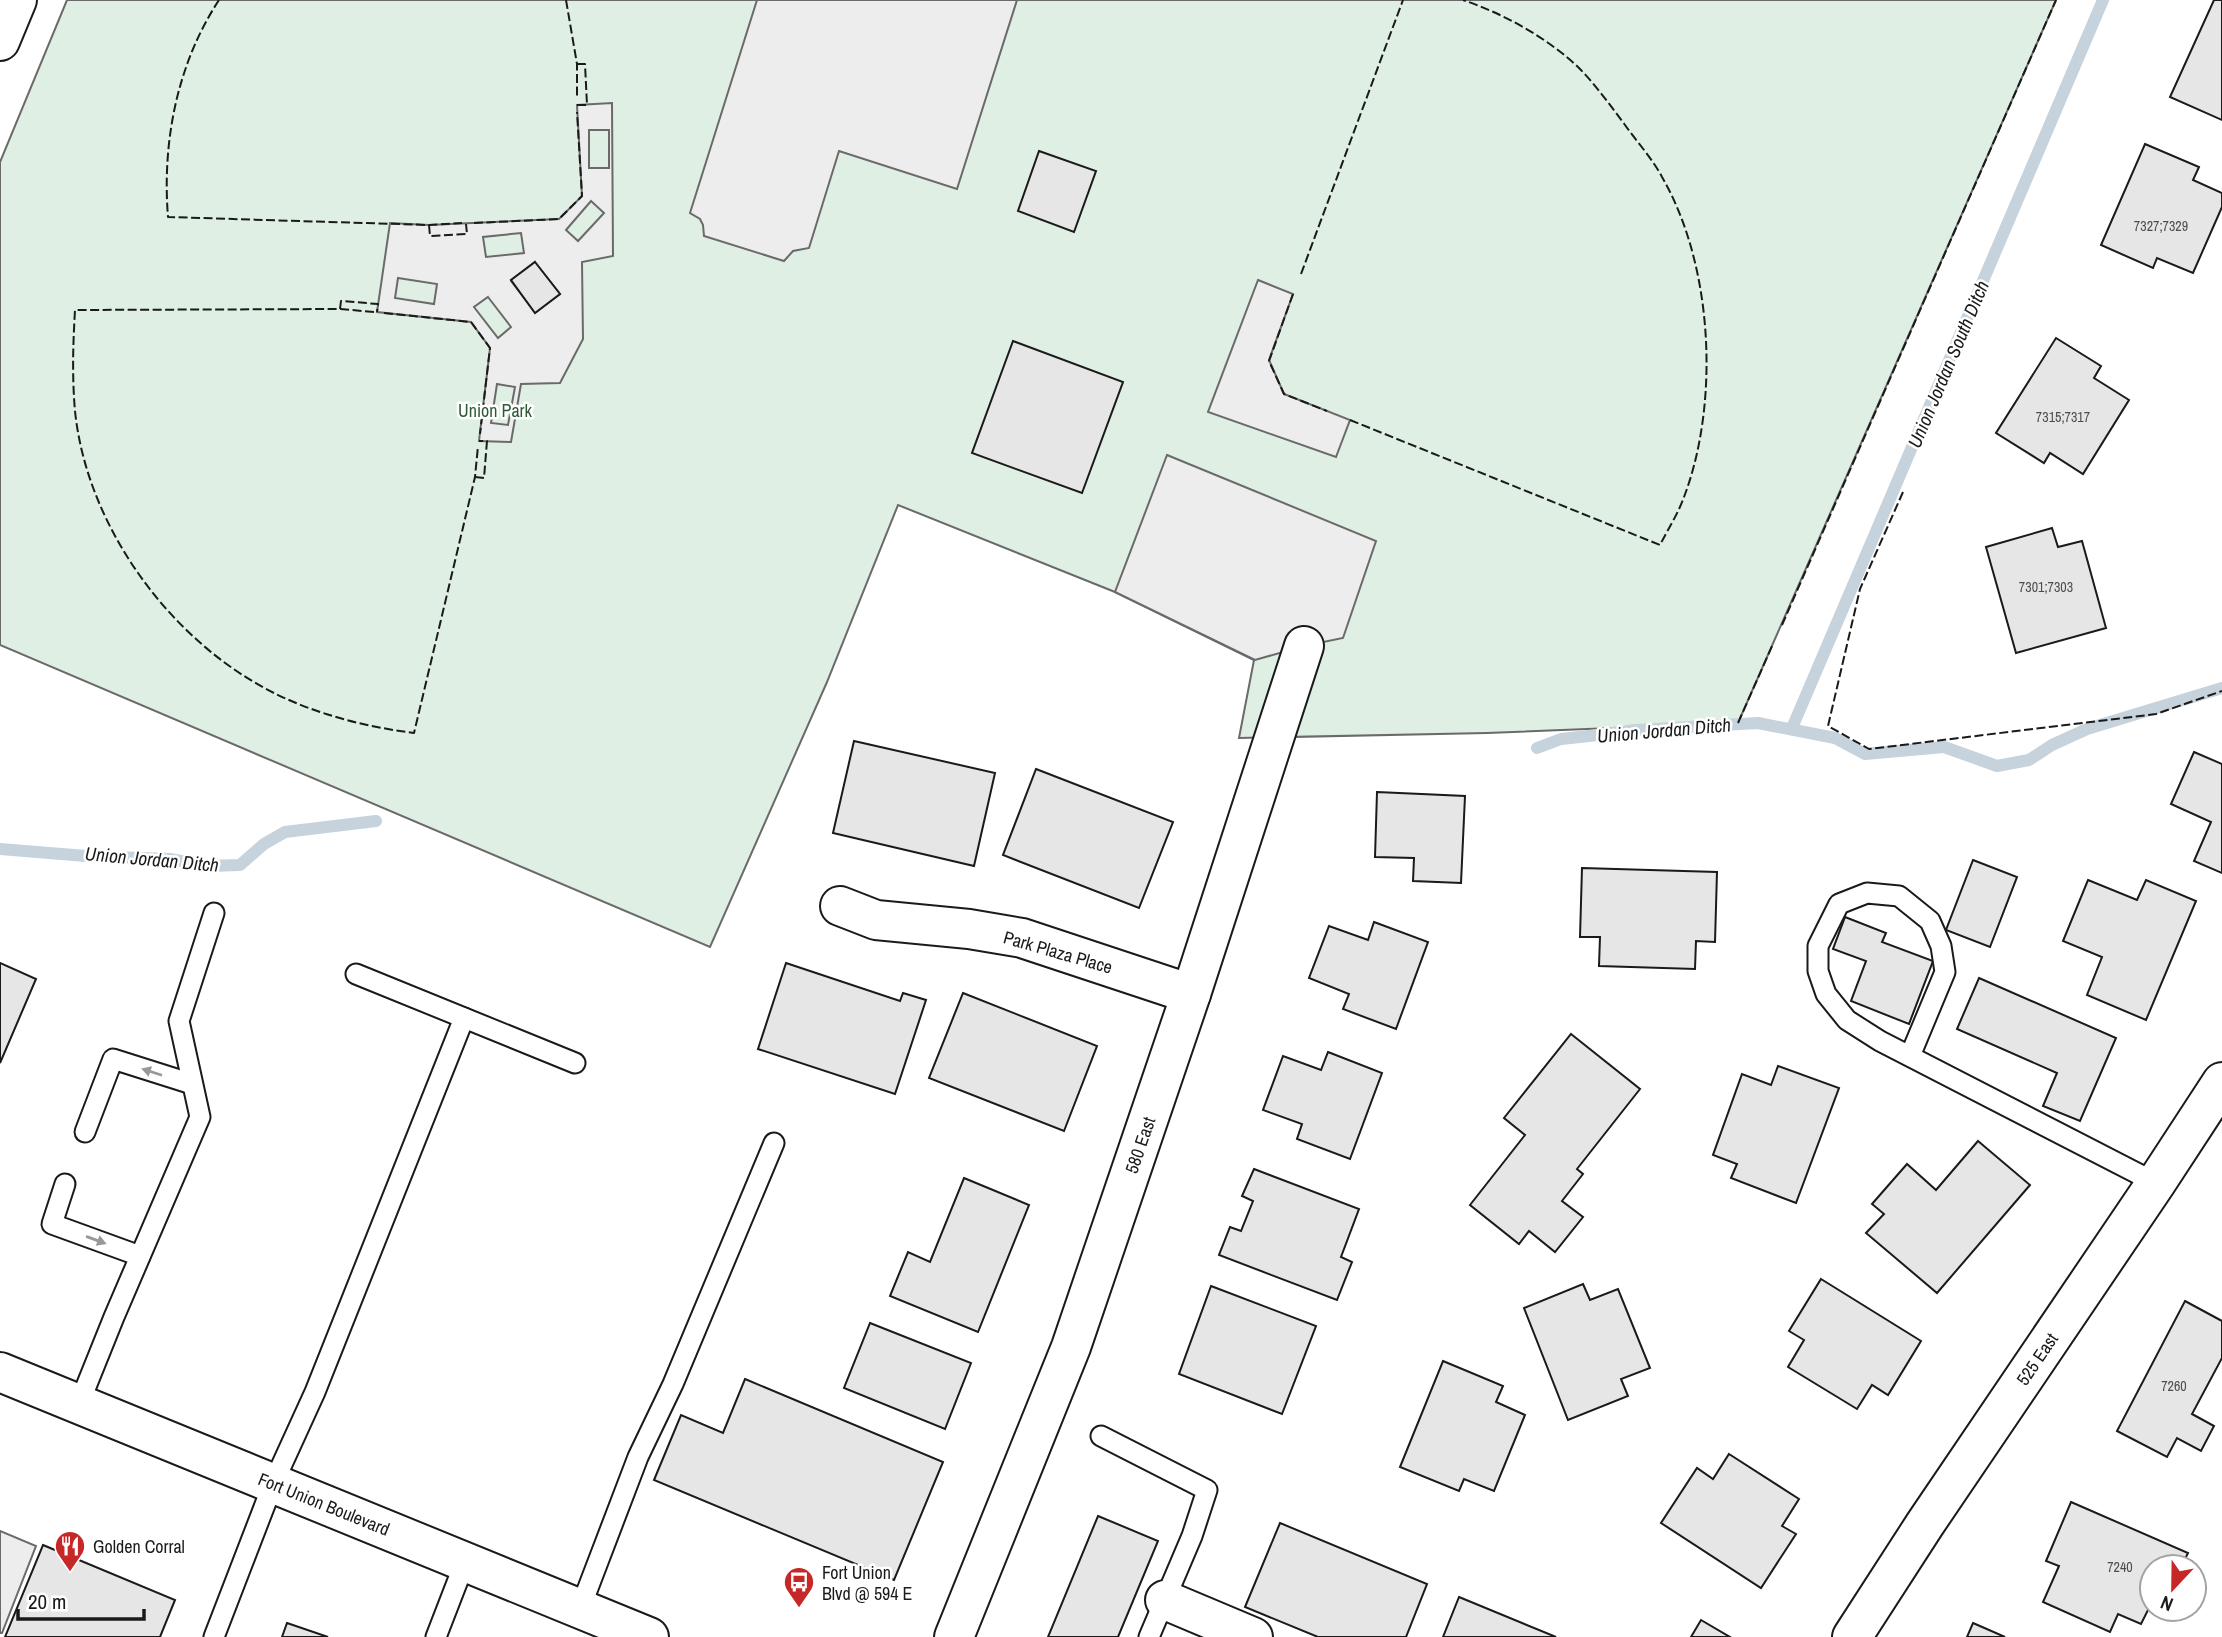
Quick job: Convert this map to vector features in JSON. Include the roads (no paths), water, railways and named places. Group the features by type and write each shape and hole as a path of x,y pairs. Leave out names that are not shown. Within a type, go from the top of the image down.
{"street":[{"name":"580 East","path":"954,1637 1072,1347 1304,646"},
{"name":"Park Plaza Place","path":"840,906 876,920 968,929 1022,938 1191,994"},
{"name":"525 East","path":"1852,1637 2222,1082"},
{"name":"Fort Union Boulevard","path":"0,1372 649,1637"},
{"path":"1164,1600 1253,1637"}],"lane":[{"path":"1910,1056 1945,972 1941,946 1930,921 1899,896 1867,893 1839,904 1818,946 1818,971 1826,994 1847,1020 1880,1041 2156,1183"},
{"path":"79,1404 200,1117 179,1021 214,913"},
{"path":"356,974 575,1063"},
{"path":"214,1637 273,1484 315,1392 464,1018"},
{"path":"85,1132 113,1059 192,1084"},
{"path":"580,1609 638,1457 673,1384 774,1143"},
{"path":"65,1184 52,1224 140,1256"},
{"path":"1101,1436 1207,1490 1192,1536 1149,1637"},
{"path":"436,1637 465,1562"}],"waterway":[{"name":"Union Jordan South Ditch","path":"1792,728 2103,0"},
{"path":"1537,748 1561,739 1636,730 1758,723 1835,738 1865,754 1944,747 1997,766 2029,760 2052,745 2087,729 2222,688"},
{"name":"Union Jordan Ditch","path":"0,849 170,859 209,866 240,865 264,844 285,832 376,821"}],"place":[{"name":"Golden Corral","path":"70,1573"},
{"name":"Fort Union Blvd @ 594 E","path":"799,1609"}],"park label":[{"name":"Union Park","path":"495,410"}]}
